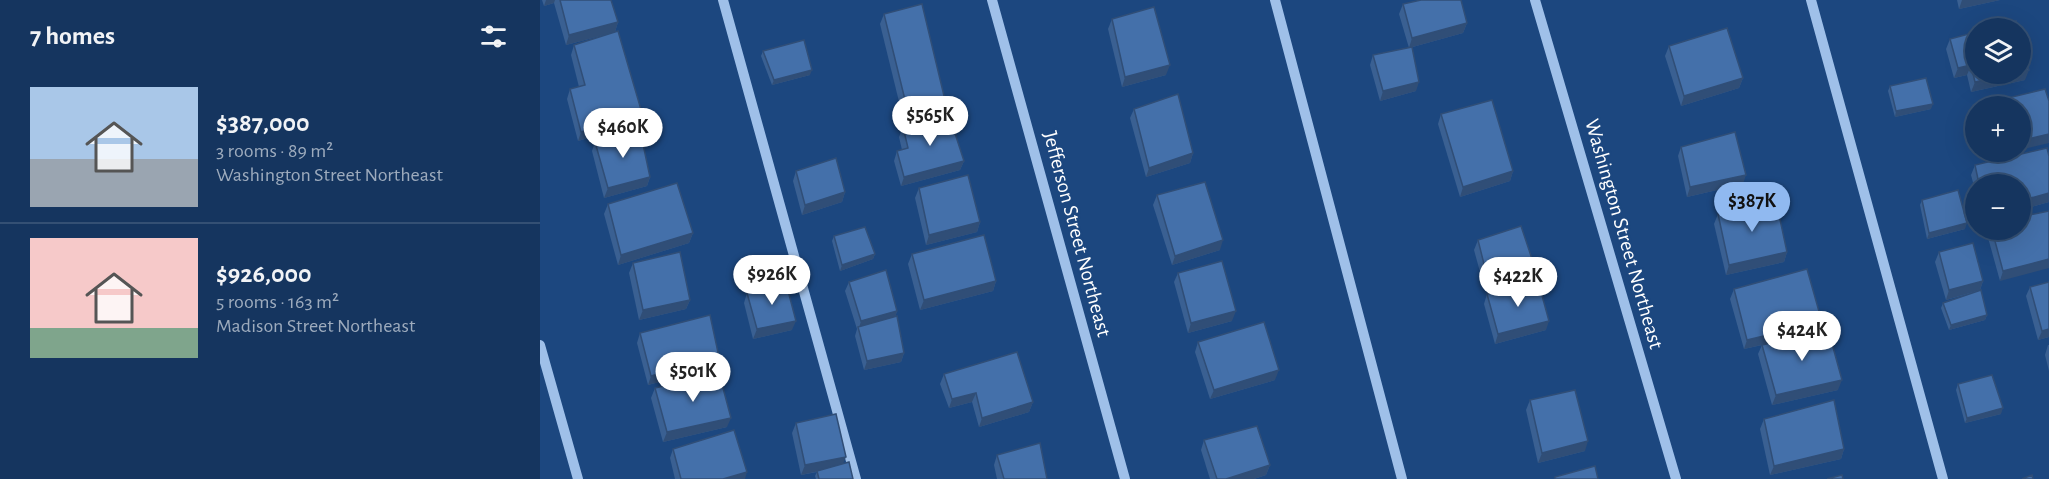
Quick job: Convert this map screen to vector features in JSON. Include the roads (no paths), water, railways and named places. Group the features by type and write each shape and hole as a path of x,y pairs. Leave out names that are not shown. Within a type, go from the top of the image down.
{"street":[{"path":"723,0 855,479"},
{"name":"Jefferson Street Northeast","path":"992,0 1125,479"},
{"path":"1275,0 1402,479"},
{"name":"Washington Street Northeast","path":"1535,0 1676,479"},
{"path":"1811,0 1943,479"},
{"path":"540,345 578,479"}]}
